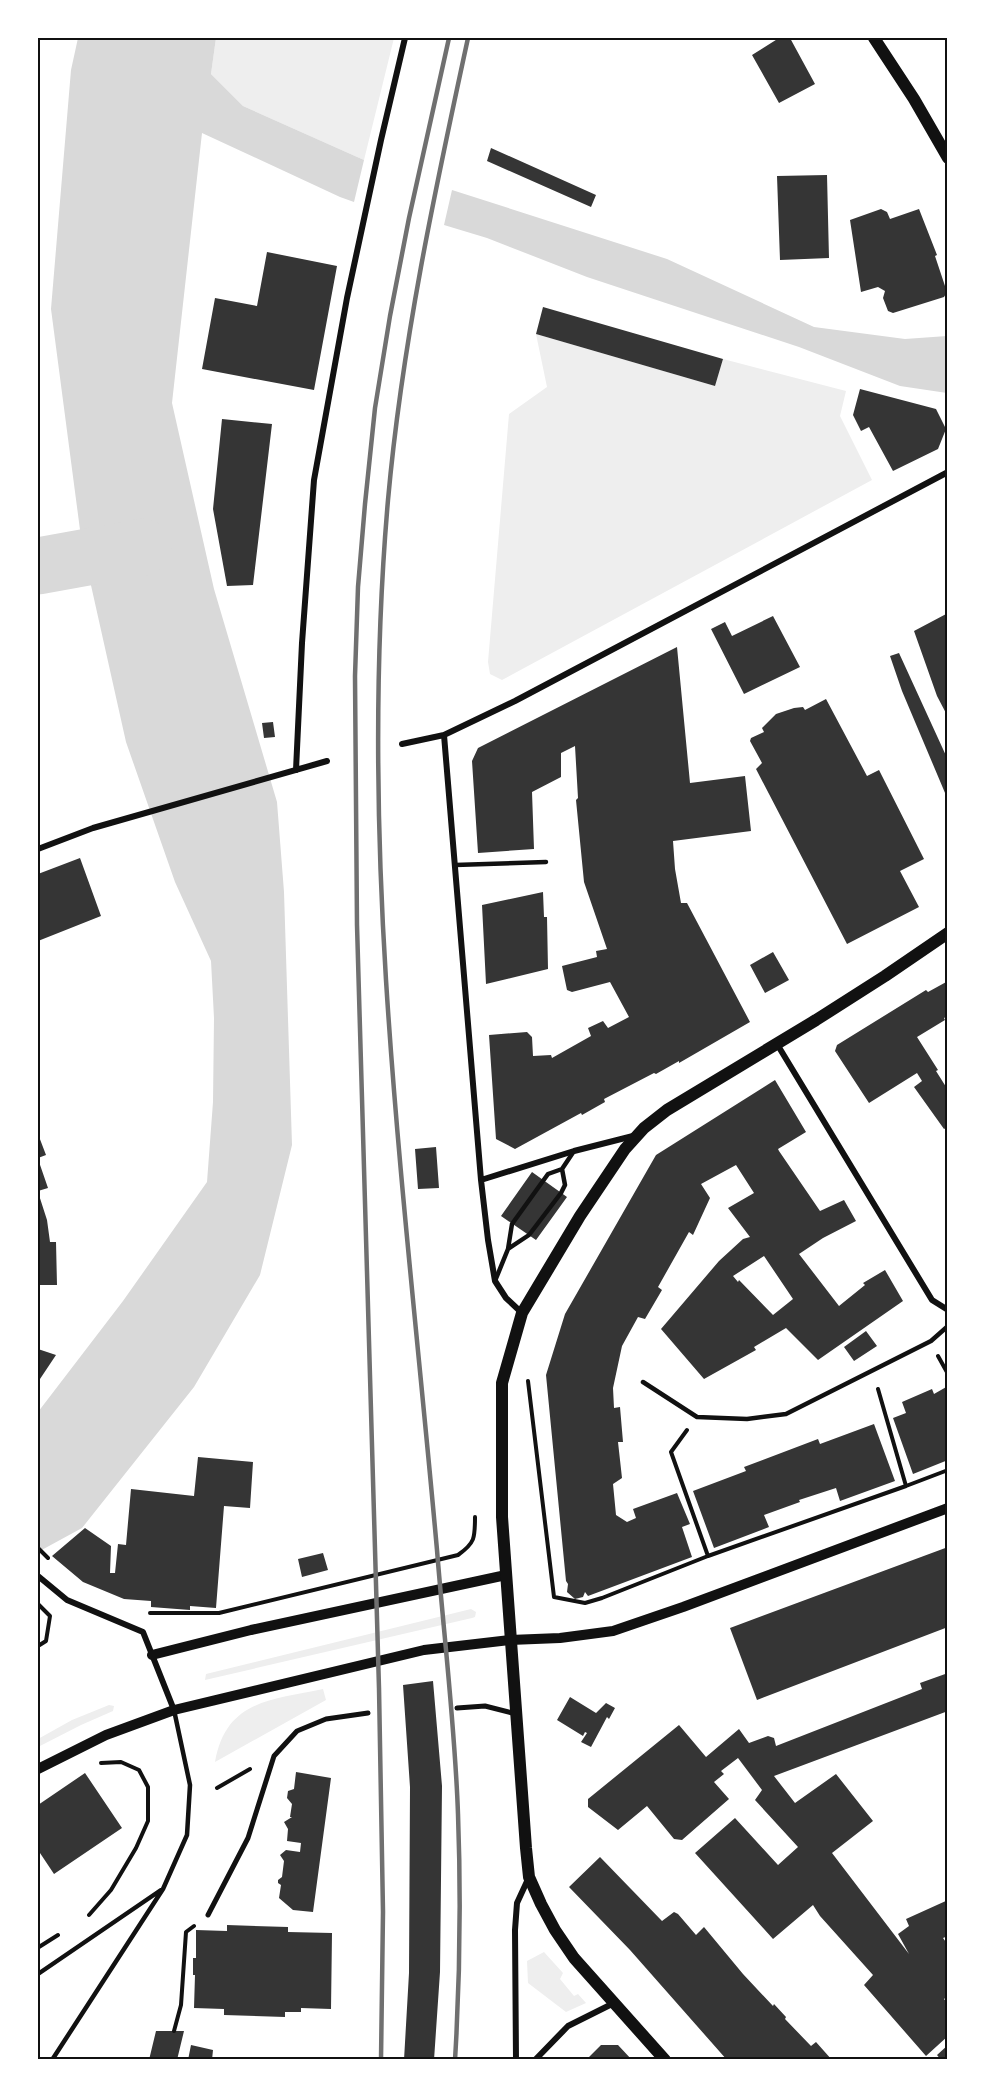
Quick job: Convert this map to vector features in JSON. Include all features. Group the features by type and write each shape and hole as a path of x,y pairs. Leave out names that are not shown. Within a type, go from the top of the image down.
{"main road":[{"path":"874,38 914,99 948,158"},
{"path":"665,2060 574,1958 541,1904 529,1877 502,1517 502,1383 522,1313 580,1216 625,1149 644,1128 667,1110 877,982 948,933"}],"street":[{"path":"296,770 302,643 314,480 347,298 405,38"},
{"path":"402,744 444,735 526,695 948,472"},
{"path":"444,735 481,1180 495,1281 506,1298 522,1313"},
{"path":"38,849 93,828 327,762"},
{"path":"777,1044 932,1300 948,1310"},
{"path":"481,1180 574,1151 638,1135"},
{"path":"38,1769 106,1735 174,1710 424,1650 510,1640 560,1638 613,1630 683,1607 948,1508"},
{"path":"152,1655 251,1630 506,1575"},
{"path":"38,1576 67,1600 143,1632 174,1710"},
{"path":"457,1708 485,1706 516,1714"},
{"path":"208,1915 248,1838 274,1756 297,1731 326,1719 368,1713"},
{"path":"516,2060 515,1930 518,1903 529,1877"},
{"path":"535,2060 568,2026 614,2003"}],"lane":[{"path":"455,865 546,862"},
{"path":"495,1281 508,1249 512,1224 548,1174 562,1168 574,1151"},
{"path":"508,1249 529,1235 561,1193 565,1185 562,1168"},
{"path":"643,1382 697,1417 747,1419 786,1414 931,1341 948,1326"},
{"path":"52,2060 163,1888 187,1835 190,1785 174,1710"},
{"path":"38,1974 163,1888"}],"path":[{"path":"872,1371 906,1486"},
{"path":"527,1379 554,1597 585,1603 708,1556 948,1470"},
{"path":"697,1417 671,1452 708,1556"},
{"path":"145,1613 219,1613 458,1556 471,1546 475,1532 475,1517"},
{"path":"38,1548 52,1561"},
{"path":"38,1604 50,1616 45,1641 38,1646"},
{"path":"217,1788 274,1756"},
{"path":"87,1917 111,1890 136,1848 148,1821 148,1786 139,1770 122,1762 93,1763"},
{"path":"174,2031 181,2005 186,1932 208,1915"},
{"path":"38,1946 58,1935"}],"shaded area":[{"path":"78,38 216,38 211,74 243,106 364,160 354,202 202,133 172,403 214,589 277,802 284,892 292,1145 260,1275 194,1387 82,1528 38,1552 38,1412 123,1301 207,1182 213,1102 214,1018 211,961 175,882 126,742 82,545 51,309 71,70"},
{"path":"216,38 394,38 364,160 243,106 211,74"},
{"path":"452,190 667,259 814,327 905,339 947,336 947,393 900,386 799,347 587,277 487,238 444,225"},
{"path":"536,334 715,386 723,359 846,391 840,416 872,480 502,680 490,674 488,662 509,414 547,387"},
{"path":"471,1609 476,1612 475,1617 472,1618 205,1680 206,1674"},
{"path":"323,1689 326,1700 215,1762 229,1726 240,1715 254,1706 269,1701"},
{"path":"109,1705 114,1706 113,1711 38,1747 38,1739 72,1720"},
{"path":"544,1952 563,1973 560,1979 574,1996 578,1994 586,2003 566,2012 528,1983 527,1961"}],"building":[{"path":"779,38 790,38 815,84 779,103 752,55"},
{"path":"491,148 596,195 591,207 487,161"},
{"path":"827,175 829,258 780,260 777,176"},
{"path":"881,209 887,212 890,219 919,209 937,255 935,256 947,292 944,297 893,313 888,311 883,298 885,291 878,287 861,292 850,220"},
{"path":"267,252 337,266 314,390 202,369 215,298 257,306"},
{"path":"543,307 723,359 715,386 536,334"},
{"path":"860,389 936,409 946,429 938,449 893,471 869,427 861,431 853,415"},
{"path":"222,419 272,424 253,585 227,586 213,509"},
{"path":"948,613 948,717 937,696 914,631"},
{"path":"773,616 800,667 744,694 711,629 725,622 732,636"},
{"path":"677,647 690,783 745,776 751,831 673,841 681,903 687,903 750,1022 679,1063 679,1061 604,1099 605,1102 582,1115 581,1113 515,1149 496,1139 489,1035 527,1032 532,1037 533,1056 551,1055 552,1058 591,1036 588,1028 603,1021 608,1028 629,1017 610,982 572,992 567,990 562,966 597,957 596,951 607,949 584,882 576,800 578,798 575,746 561,753 561,777 532,792 534,849 478,853 472,761 478,748"},
{"path":"899,653 948,760 948,800 902,691 890,656"},
{"path":"826,699 867,776 879,770 924,859 900,871 919,907 847,944 756,769 762,763 750,741 751,738 764,732 762,728 776,714 794,708 803,707 805,710"},
{"path":"273,722 275,737 264,738 262,723"},
{"path":"80,858 101,916 38,941 38,874"},
{"path":"543,892 544,917 547,917 548,969 486,984 482,905"},
{"path":"773,952 789,980 765,993 750,965"},
{"path":"948,981 948,1016 917,1037 948,1090 948,1127 944,1129 914,1087 922,1081 917,1073 869,1103 835,1051 837,1045 926,990 928,992"},
{"path":"775,1080 806,1132 778,1149 779,1151 820,1211 844,1200 856,1221 823,1238 799,1254 839,1306 865,1285 863,1283 885,1270 903,1301 818,1360 786,1328 754,1347 756,1350 704,1379 661,1329 719,1261 743,1239 750,1237 728,1208 754,1193 736,1165 701,1184 710,1198 693,1235 689,1232 658,1287 662,1290 645,1319 638,1317 622,1346 613,1388 614,1408 620,1407 623,1442 618,1442 622,1478 613,1484 616,1515 627,1522 636,1518 633,1509 677,1493 690,1524 682,1527 692,1557 588,1596 585,1592 583,1597 575,1599 567,1592 546,1375 565,1314 656,1155","holes":["764,1256 793,1299 773,1315 733,1276"]},
{"path":"38,1134 46,1155 38,1158"},
{"path":"436,1147 439,1188 418,1189 415,1149"},
{"path":"38,1159 48,1188 38,1191"},
{"path":"532,1172 567,1197 536,1240 501,1216"},
{"path":"38,1192 47,1220 50,1242 56,1242 57,1285 38,1285"},
{"path":"866,1331 877,1346 854,1361 844,1347"},
{"path":"38,1349 56,1355 38,1382"},
{"path":"948,1386 948,1460 913,1474 893,1418 906,1413 902,1402 932,1389 934,1394"},
{"path":"874,1424 895,1481 840,1501 836,1488 799,1500 800,1502 764,1515 769,1527 714,1548 693,1491 746,1471 744,1467 818,1439 820,1444"},
{"path":"198,1457 253,1462 250,1508 224,1506 216,1608 190,1606 190,1610 151,1607 151,1601 124,1599 83,1582 52,1556 85,1528 111,1546 110,1573 115,1573 118,1544 126,1545 131,1489 194,1496"},
{"path":"948,1547 948,1627 757,1700 730,1628"},
{"path":"323,1553 328,1570 302,1577 298,1559"},
{"path":"948,1673 948,1711 774,1776 795,1803 836,1774 873,1821 832,1853 909,1954 898,1934 909,1926 906,1919 948,1900 948,1936 943,1938 948,1945 948,1996 944,1999 948,2004 948,2036 926,2056 864,1985 873,1975 820,1916 813,1905 773,1939 695,1853 735,1818 778,1865 798,1847 755,1800 762,1790 738,1758 721,1771 724,1774 714,1782 729,1799 682,1840 674,1839 647,1806 618,1830 588,1807 588,1799 679,1725 706,1757 739,1729 749,1743 768,1736 774,1738 776,1746 922,1689 920,1683"},
{"path":"433,1681 442,1786 440,1972 434,2060 404,2060 409,1973 410,1787 403,1685"},
{"path":"570,1697 596,1713 606,1703 615,1708 609,1719 607,1717 591,1747 581,1742 587,1733 585,1732 583,1736 557,1720"},
{"path":"296,1772 331,1778 313,1912 293,1910 279,1898 281,1885 278,1880 282,1877 284,1861 280,1855 286,1850 300,1852 301,1843 287,1841 288,1829 284,1822 292,1817 290,1817 292,1804 287,1798 288,1791 294,1789"},
{"path":"85,1773 122,1828 54,1874 38,1850 38,1805"},
{"path":"600,1857 662,1921 674,1912 696,1935 704,1927 743,1974 786,2017 785,2019 811,2046 816,2042 832,2060 727,2060 630,1950 569,1887"},
{"path":"227,1925 288,1927 288,1932 332,1933 331,2009 301,2008 301,2012 285,2012 285,2017 224,2015 224,2009 194,2008 193,1958 196,1958 196,1930 227,1931"},
{"path":"156,2031 184,2031 177,2060 149,2060"},
{"path":"191,2045 213,2050 212,2060 188,2060"},
{"path":"601,2045 618,2045 632,2060 586,2060"},
{"path":"948,2045 948,2060 941,2060 937,2055"}],"waterway":[{"path":"38,566 143,547"}],"railway":[{"path":"381,2060 383,1912 379,1688 357,925 355,676 358,587 375,408 409,218 449,38"},
{"path":"455,2060 460,1906 457,1781 391,1051 380,860 378,740 383,560 394,442 421,268 468,38"}]}
